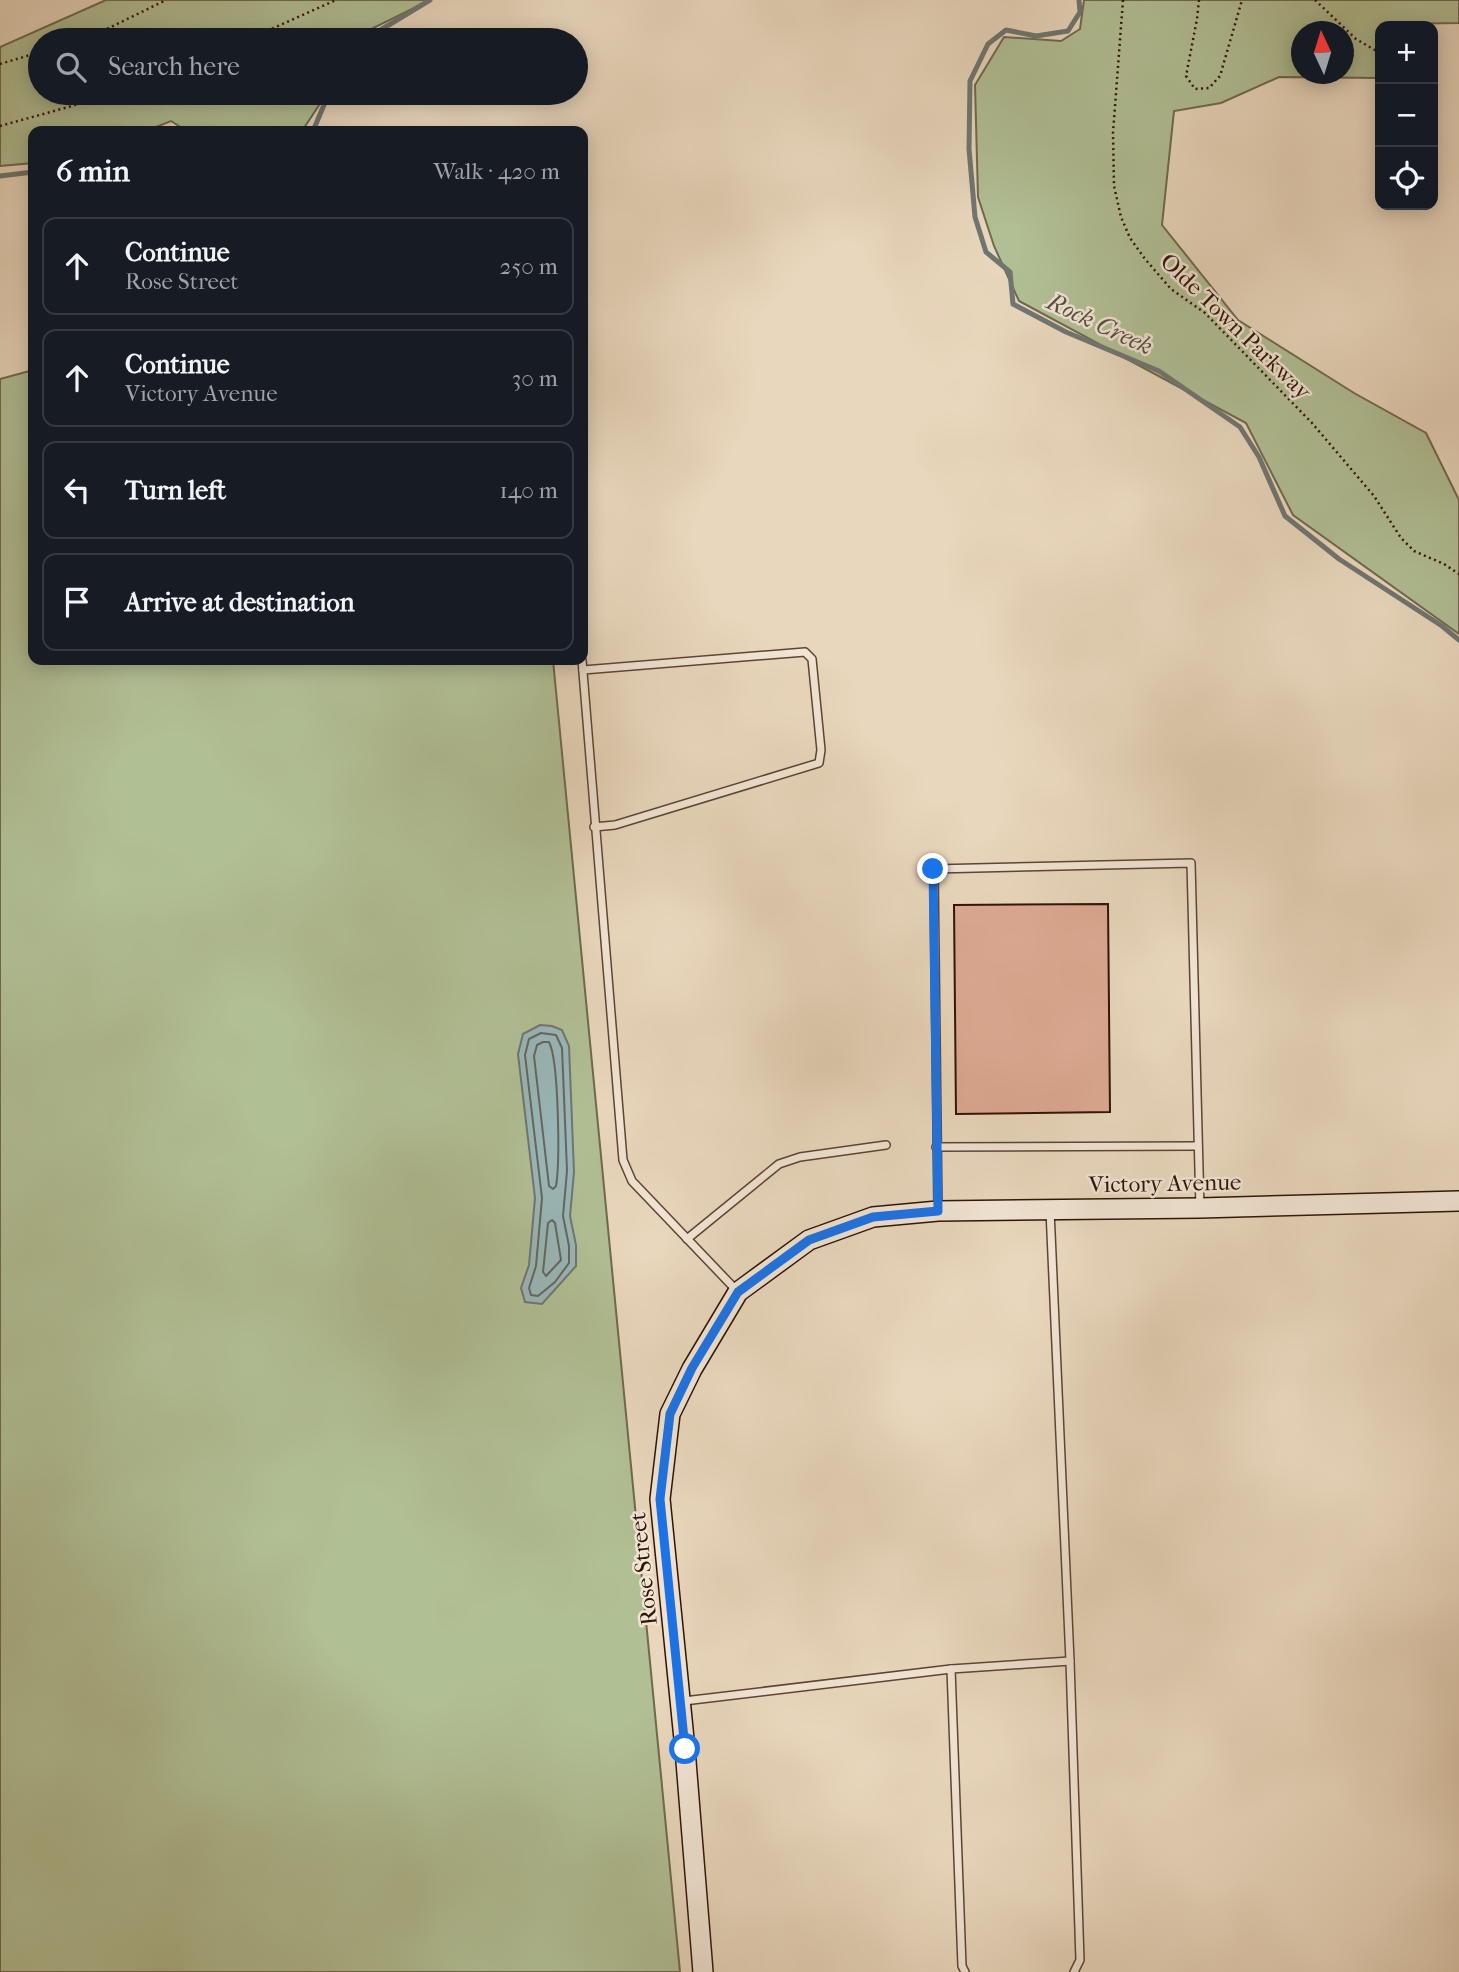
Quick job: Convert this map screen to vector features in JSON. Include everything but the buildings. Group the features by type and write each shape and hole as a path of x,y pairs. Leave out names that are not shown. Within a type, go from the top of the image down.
{"street":[{"name":"Victory Avenue","path":"873,1217 938,1211 1200,1208 1459,1200"},
{"name":"Rose Street","path":"703,1972 660,1499 670,1414 692,1368 738,1292 809,1240 873,1217"}],"lane":[{"path":"583,670 805,652 813,659 821,750 819,763 615,825 594,827"},
{"path":"582,665 623,1160 632,1181 738,1292"},
{"path":"938,1211 933,869 1191,863 1200,1208"},
{"path":"687,1239 779,1164 800,1157 887,1145"},
{"path":"936,1147 1197,1146"},
{"path":"1050,1209 1080,1960 1074,1972"},
{"path":"680,1702 951,1669 1070,1661"},
{"path":"951,1669 962,1966 965,1972"}],"path":[{"path":"109,28 166,0"},
{"path":"274,28 336,0"},
{"name":"Olde Town Parkway","path":"1123,0 1113,133 1115,186 1121,218 1130,238 1171,289 1205,313 1312,423 1374,496 1401,538 1414,551 1459,574"},
{"path":"1199,0 1186,76 1195,89 1209,88 1220,76 1242,0"},
{"path":"1315,0 1356,39 1375,50"},
{"path":"0,64 28,56"},
{"path":"0,125 75,105"}],"green space":[{"path":"106,0 430,0 373,28 43,28"},
{"path":"1084,0 1459,0 1459,23 1375,21 1375,78 1354,78 1354,21 1291,21 1291,77 1279,77 1221,103 1174,111 1162,225 1238,320 1354,393 1426,433 1459,500 1459,634 1293,515 1246,423 1019,301 994,246 978,197 975,85 1004,37 1061,41 1080,29"},
{"path":"28,35 28,105 319,105 305,126 179,126 171,121 158,126 28,126 28,163 0,166 0,47"},
{"path":"28,371 28,665 553,665 680,1972 0,1972 0,379"}],"water":[{"path":"540,1025 562,1030 569,1046 574,1172 570,1216 576,1245 576,1266 542,1304 525,1302 521,1288 529,1265 535,1198 518,1054 523,1034"}],"waterway":[{"name":"Rock Creek","path":"384,28 430,0"},
{"name":"Rock Creek","path":"1079,0 1080,12 1068,31 1036,36 1006,30 988,44 970,81 969,149 975,217 986,252 1010,272 1013,304 1066,332 1159,371 1240,427 1259,457 1285,516 1339,559 1459,640"},
{"name":"Rock Creek","path":"315,126 324,105"},
{"name":"Rock Creek","path":"0,176 28,173"}],"route":[{"path":"685,1749 660,1499 670,1414 692,1368 738,1292 809,1240 873,1217 938,1211 933,869"}]}
